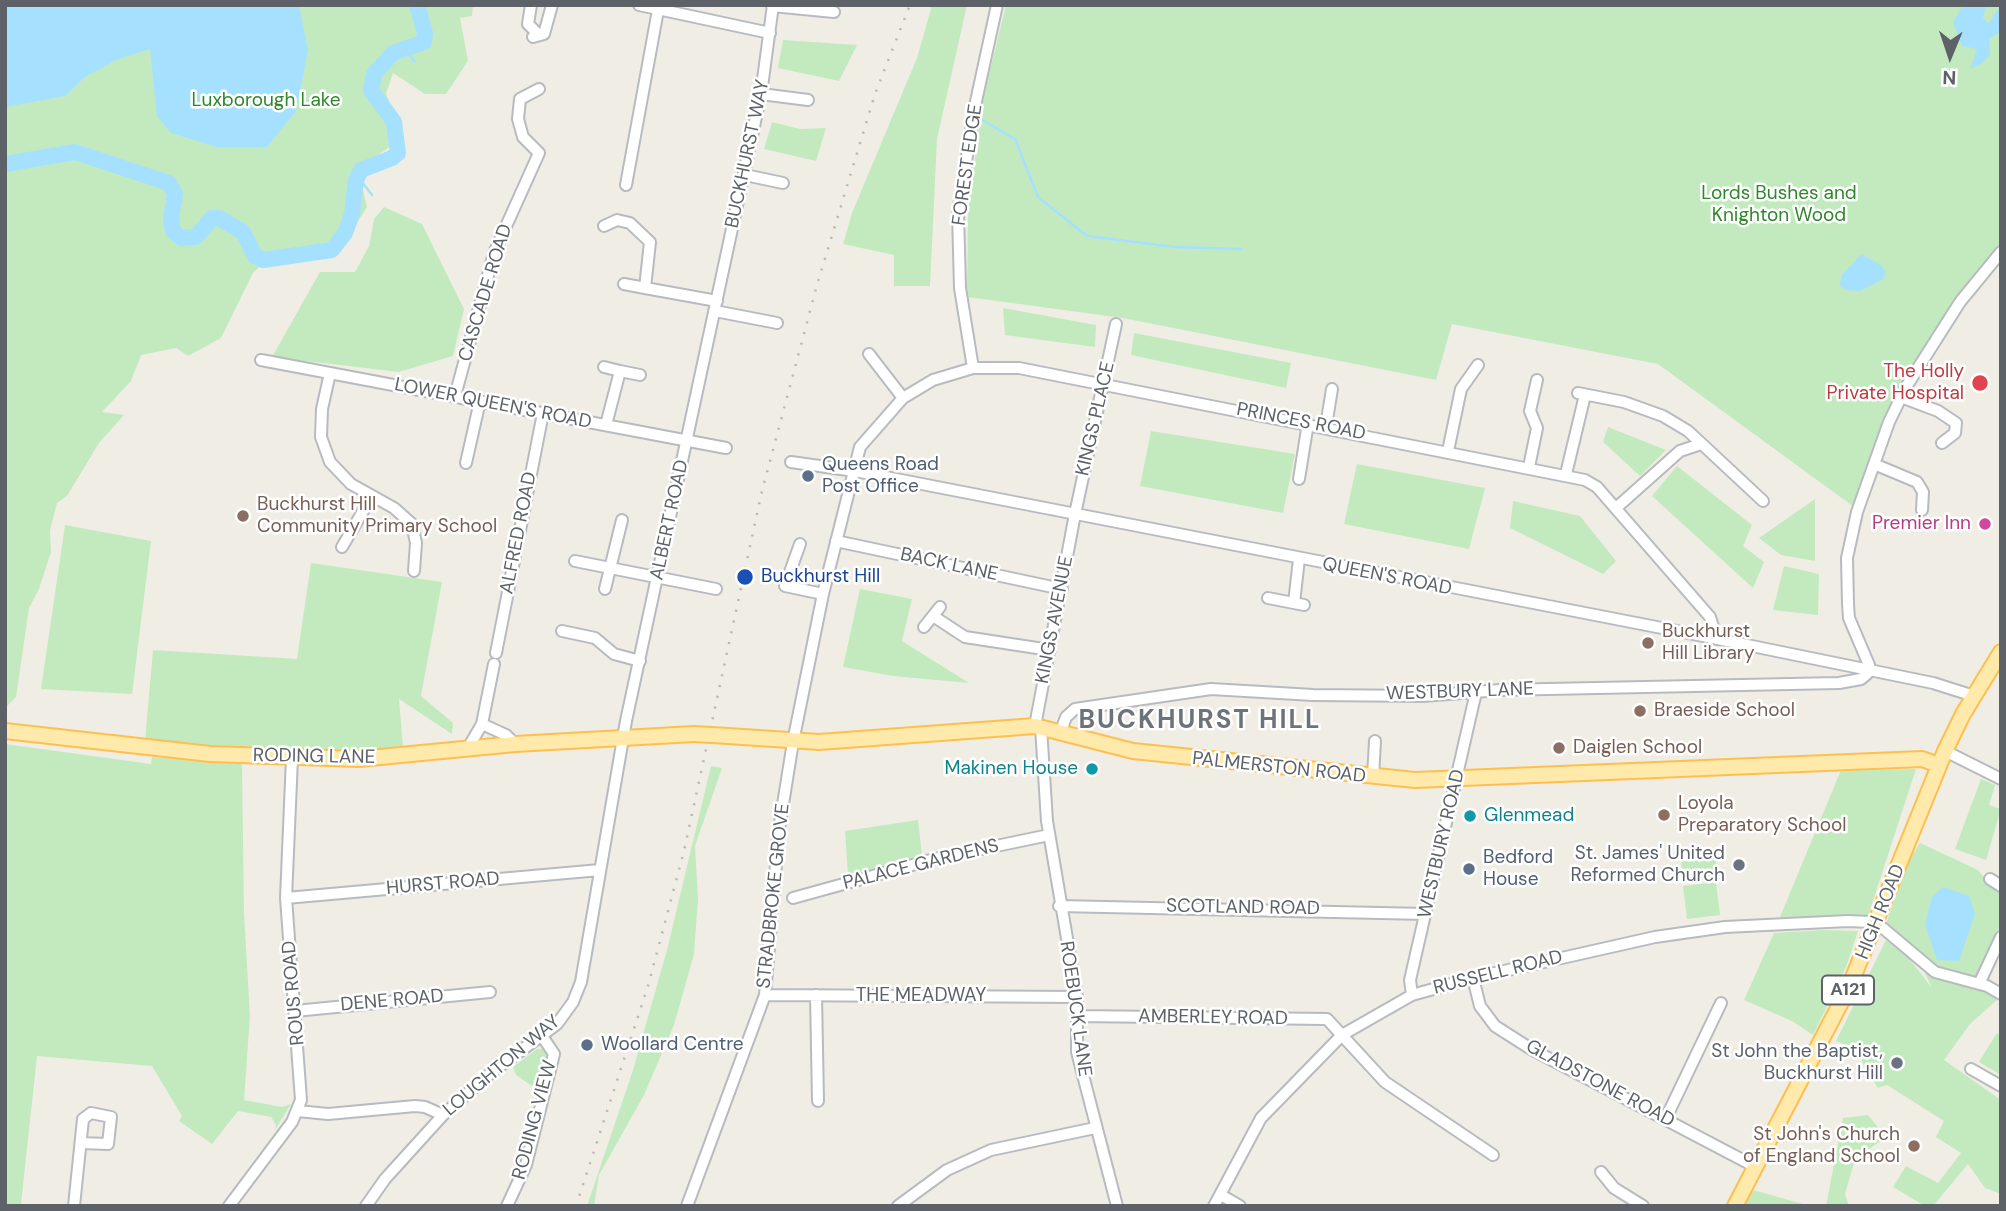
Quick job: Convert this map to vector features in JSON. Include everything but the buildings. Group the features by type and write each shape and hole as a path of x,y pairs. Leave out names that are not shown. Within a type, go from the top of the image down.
{"main road":[{"name":"HIGH ROAD","path":"1735,1206 1820,1046 1877,926 1942,758 1974,696 2001,652"},
{"name":"PALMERSTON ROAD","path":"623,738 694,734 793,742 1038,727 1133,751 1373,777 1457,779 1942,758"},
{"name":"RODING LANE","path":"8,732 210,754 359,759 515,744 623,738"}],"street":[{"path":"531,5 528,24 535,35 544,34 552,5"},
{"path":"639,5 770,33"},
{"name":"FOREST EDGE","path":"973,368 960,288 958,212 975,106 997,5"},
{"path":"773,6 834,12"},
{"name":"BUCKHURST WAY","path":"716,306 761,94 773,6"},
{"path":"626,185 656,8"},
{"name":"CASCADE ROAD","path":"455,396 494,253 539,153 523,137 518,118 520,99 539,89"},
{"path":"761,94 808,100"},
{"path":"745,176 783,183"},
{"path":"604,226 617,220 630,223 650,242 645,288"},
{"path":"1868,670 1868,659 1849,618 1847,558 1853,523 1901,397 1961,302 2001,252"},
{"path":"624,284 777,323"},
{"name":"ALBERT ROAD","path":"623,738 716,306"},
{"name":"KINGS PLACE","path":"1074,514 1116,324"},
{"path":"869,354 903,398"},
{"name":"LOWER QUEEN'S ROAD","path":"261,359 726,448"},
{"path":"1448,451 1461,388 1478,365"},
{"path":"604,367 640,375"},
{"name":"PRINCES ROAD","path":"823,594 860,447 903,398 933,380 973,368 1019,368 1566,474 1597,487 1710,617 1717,639"},
{"path":"606,425 621,371"},
{"path":"330,373 322,409 321,437 330,462 351,485 394,508 412,524 410,548 414,571"},
{"path":"1529,467 1537,428 1530,411 1537,380"},
{"path":"1325,426 1332,389"},
{"path":"1566,474 1582,394 1647,408 1688,431 1763,501"},
{"path":"1901,397 1938,411 1956,424 1955,433 1942,443"},
{"path":"466,463 480,401"},
{"name":"ALFRED ROAD","path":"468,748 482,724 542,413"},
{"path":"1299,479 1308,423"},
{"path":"1616,508 1680,451 1701,444"},
{"name":"QUEEN'S ROAD","path":"795,463 855,471 1717,639 1955,688 1974,696"},
{"path":"1874,464 1917,482 1923,492 1922,510"},
{"path":"342,547 372,496"},
{"name":"KINGS AVENUE","path":"1038,727 1074,514"},
{"path":"606,589 622,520"},
{"name":"BACK LANE","path":"836,541 1062,589"},
{"path":"800,544 786,586 823,594"},
{"path":"1268,598 1299,604 1299,559"},
{"path":"575,561 713,588 712,574"},
{"name":"STRADBROKE GROVE","path":"687,1206 765,995 779,829 793,742 823,594"},
{"path":"924,627 937,611 965,637 1050,650"},
{"path":"596,638 601,627"},
{"path":"562,631 596,638 614,654 640,660"},
{"name":"WESTBURY LANE","path":"1060,731 1066,717 1075,709 1211,689 1313,695 1423,696 1476,692 1839,683 1861,680 1868,670"},
{"name":"WESTBURY ROAD","path":"1412,995 1410,980 1476,692"},
{"path":"482,724 506,735 515,744"},
{"name":"ROEBUCK LANE","path":"1038,727 1059,906 1077,997 1077,1052 1117,1206"},
{"name":"LOUGHTON WAY","path":"366,1206 385,1180 443,1115 492,1072 542,1036 573,1002 581,982 623,738"},
{"path":"1373,777 1375,741"},
{"name":"ROUS ROAD","path":"292,758 286,898 302,1089 298,1111"},
{"path":"1942,758 2001,779"},
{"name":"PALACE GARDENS","path":"793,898 934,859 1049,835"},
{"name":"HURST ROAD","path":"286,898 600,870"},
{"path":"1990,880 2001,886"},
{"name":"SCOTLAND ROAD","path":"1059,906 1426,914"},
{"name":"RUSSELL ROAD","path":"1214,1206 1261,1118 1342,1035 1412,995 1622,943 1700,930 1813,922 1871,922 1877,926"},
{"path":"1877,926 1935,972 1979,984 2001,994"},
{"path":"1979,984 2001,937"},
{"name":"GLADSTONE ROAD","path":"1473,978 1480,1006 1494,1026 1531,1049 1754,1166"},
{"name":"DENE ROAD","path":"295,1010 490,992"},
{"name":"THE MEADWAY","path":"765,995 1077,997"},
{"path":"816,995 818,1101"},
{"path":"1666,1118 1721,1003"},
{"name":"AMBERLEY ROAD","path":"1077,1016 1327,1019 1385,1082 1493,1155"},
{"name":"RODING VIEW","path":"507,1206 526,1165 554,1054 542,1036"},
{"path":"1971,1069 2001,1086"},
{"path":"229,1206 298,1111 328,1115 415,1106 425,1107 443,1115"},
{"path":"898,1206 947,1170 991,1150 1095,1128"},
{"path":"74,1206 82,1143"},
{"path":"1601,1171 1614,1188 1643,1206"},
{"path":"1221,1195 1240,1206"}],"green space":[{"path":"5,5 473,5 472,16 460,18 468,61 446,94 425,94 393,73 386,94 404,137 369,161 360,178 367,207 353,229 331,249 273,254 253,273 221,338 188,356 176,348 141,355 131,381 102,412 124,415 99,443 67,496 57,503 50,531 51,552 39,589 29,608 16,697 5,708"},
{"path":"932,5 967,5 937,139 930,286 894,286 894,255 843,244 852,213 917,58"},
{"name":"Lords Bushes and Knighton Wood","path":"1006,5 2001,5 2001,246 1957,298 1903,384 1854,507 1658,364 1452,324 1436,380 1123,318 967,297 968,210 983,99"},
{"path":"783,40 857,45 839,81 778,68"},
{"path":"772,122 800,129 826,128 816,161 764,149"},
{"path":"384,207 422,224 464,309 453,356 399,372 272,357 320,272 355,272 369,246 374,219"},
{"path":"1003,308 1096,325 1095,347 1005,335"},
{"path":"1134,333 1291,363 1286,388 1131,355"},
{"path":"1608,427 1666,450 1640,476 1603,442"},
{"path":"1151,431 1295,454 1283,513 1140,486"},
{"path":"1357,464 1485,488 1469,549 1344,524"},
{"path":"1677,466 1752,525 1743,546 1764,562 1753,588 1652,496"},
{"path":"1815,499 1815,561 1781,555 1759,538"},
{"path":"1513,501 1580,516 1616,561 1603,574 1510,528"},
{"path":"65,525 151,541 132,694 41,689"},
{"path":"311,563 442,582 421,696 453,723 452,734 399,699 403,747 325,754 145,741 153,650 297,659"},
{"path":"1784,566 1819,574 1818,615 1773,610"},
{"path":"860,589 912,599 902,641 969,683 893,676 843,667"},
{"path":"5,744 151,764 152,757 242,763 244,913 250,1016 244,1100 282,1107 291,1104 275,1130 276,1125 271,1117 238,1111 212,1144 179,1121 182,1116 152,1066 37,1056 21,1204 5,1206"},
{"path":"711,766 722,768 695,846 698,899 694,954 674,1025 644,1095 599,1175 594,1206 587,1206 633,1070 667,950"},
{"path":"1916,769 1868,916 1780,917 1841,770"},
{"path":"1981,779 1995,785 1989,805 2001,809 1986,860 1955,849"},
{"path":"918,820 922,855 848,875 845,831"},
{"path":"1920,843 1978,870 1990,885 2001,891 2001,924 1975,979 1997,1000 1970,1024 1944,1060 2001,1100 2001,1194 1985,1188 1968,1164 1933,1206 1925,1206 1893,1187 1906,1166 1938,1183 1961,1153 1936,1137 1944,1121 1887,1085 1878,1088 1864,1067 1859,1051 1836,1041 1886,940 1908,957 1932,988 1917,956 1884,929 1910,858"},
{"path":"1716,860 1717,878 1683,881 1681,861"},
{"path":"1716,882 1720,915 1687,919 1683,886"},
{"path":"1858,931 1846,967 1813,1035 1792,1021 1744,1000 1774,933"},
{"path":"1997,1033 2001,1036 2001,1075 1979,1062"},
{"path":"537,1049 544,1049 546,1055 538,1082 532,1086 516,1075 513,1067"},
{"path":"1868,1115 1886,1137 1855,1159 1845,1194 1849,1206 1826,1206 1843,1118"},
{"path":"1750,1189 1810,1206 1742,1206"}],"water":[{"name":"Luxborough Lake","path":"5,5 299,5 308,50 296,111 267,147 217,147 171,133 157,116 150,49 116,60 85,77 65,96 5,107"},
{"path":"1963,5 1986,5 1983,19 1989,23 2001,5 2001,31 1989,39 1990,55 1981,64 1970,69 1977,49 1962,46 1953,22"},
{"path":"1861,254 1881,265 1886,272 1883,279 1860,291 1846,290 1840,286 1841,276"},
{"path":"1943,887 1969,896 1975,914 1959,961 1937,960 1925,924 1932,897"}],"waterway":[{"path":"5,164 75,152 169,183 175,194 171,218 173,231 181,238 196,237 212,218 219,218 243,232 255,256 263,260 332,250 345,233 352,214 356,180 361,170 398,153 394,122 371,90 374,74 393,53 424,42 425,33 417,5"},
{"path":"404,48 415,62"},
{"path":"977,117 1015,139 1038,197 1087,236 1174,247 1242,249"},
{"path":"358,177 372,195"}],"railway":[{"path":"576,1206 648,986 684,851 762,491 817,285 875,94 910,5"}],"place":[{"name":"The Holly Private Hospital","path":"1980,383"},
{"name":"Queens Road Post Office","path":"808,476"},
{"name":"Buckhurst Hill Community Primary School","path":"243,516"},
{"name":"Premier Inn","path":"1985,524"},
{"name":"Buckhurst Hill","path":"745,577"},
{"name":"Buckhurst Hill Library","path":"1648,643"},
{"name":"Braeside School","path":"1640,711"},
{"name":"Daiglen School","path":"1559,748"},
{"name":"Makinen House","path":"1092,769"},
{"name":"Loyola Preparatory School","path":"1664,815"},
{"name":"Glenmead","path":"1470,816"},
{"name":"St. James' United Reformed Church","path":"1739,865"},
{"name":"Bedford House","path":"1469,869"},
{"name":"Woollard Centre","path":"587,1045"},
{"name":"St John the Baptist, Buckhurst Hill","path":"1897,1063"},
{"name":"St John's Church of England School","path":"1914,1146"}],"district":[{"name":"BUCKHURST HILL","path":"1200,721"}]}
